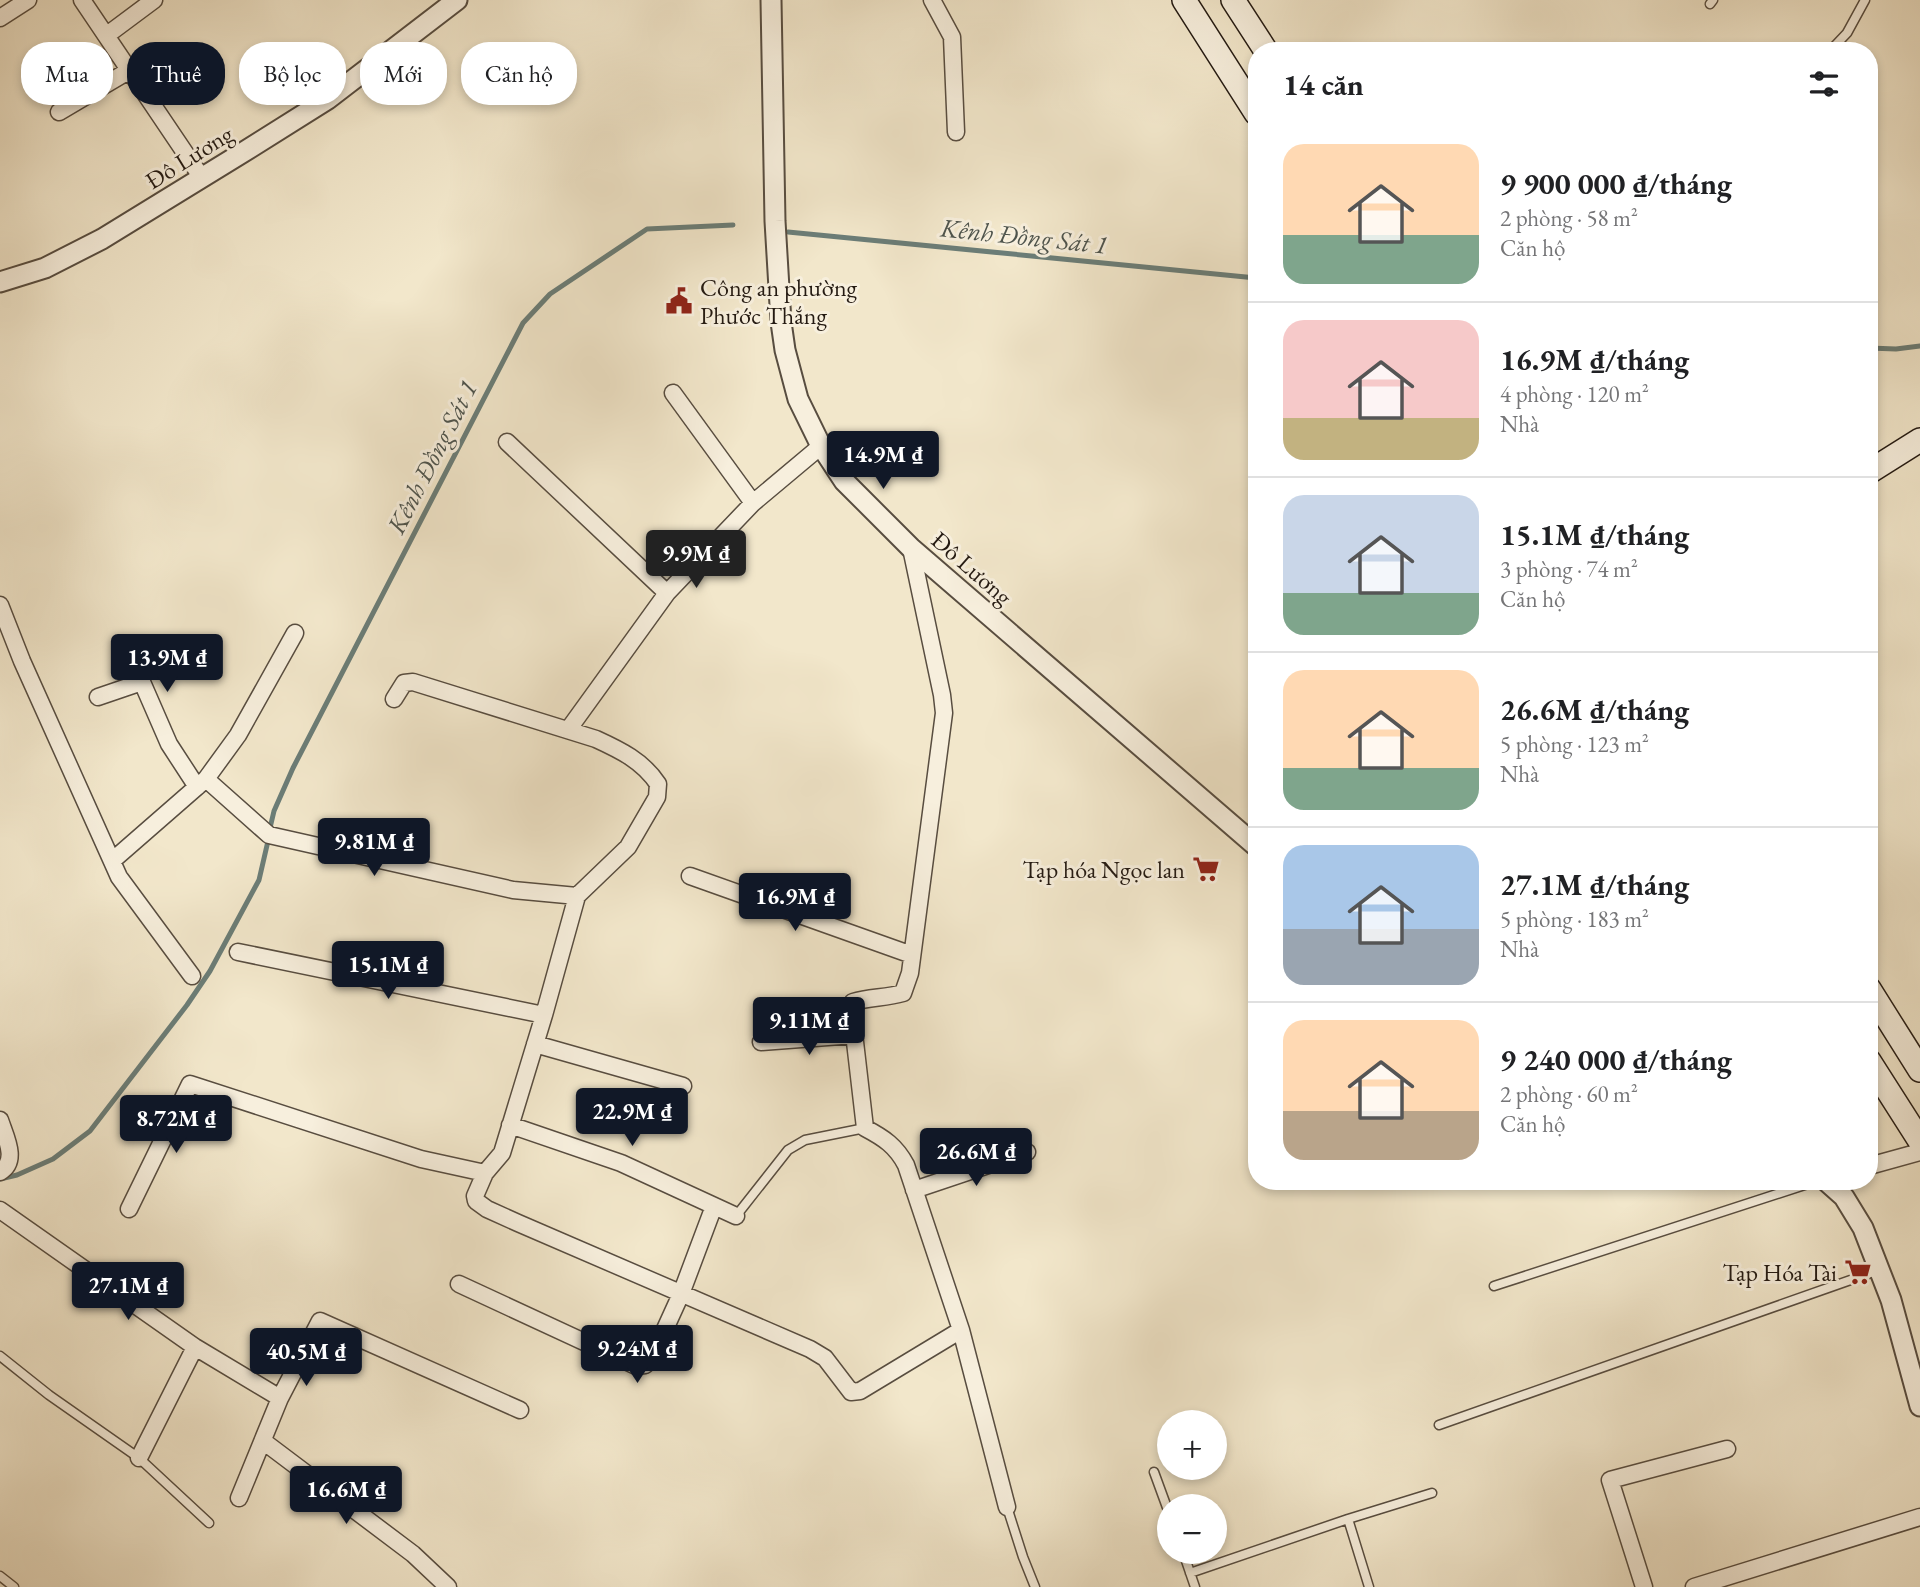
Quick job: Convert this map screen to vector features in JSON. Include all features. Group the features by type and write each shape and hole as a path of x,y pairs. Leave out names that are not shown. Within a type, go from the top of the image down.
{"main road":[{"path":"1184,0 1248,100"},
{"path":"1233,0 1260,42"},
{"path":"1878,466 1920,440"},
{"path":"1878,1003 1920,1070"},
{"path":"1878,1075 1920,1141"}],"street":[{"path":"0,18 28,0"},
{"path":"82,0 127,65"},
{"path":"107,34 154,0"},
{"name":"Đô Lương","path":"3,277 45,268 102,239 202,178 328,99 457,0"},
{"name":"Đô Lương","path":"771,0 775,234 780,321 798,399 821,446 844,481 911,548 1248,833"},
{"path":"932,0 952,37 956,132"},
{"path":"59,111 127,72"},
{"path":"153,105 202,178"},
{"path":"673,393 753,503"},
{"path":"507,442 667,593"},
{"path":"568,730 667,593 753,503 821,446"},
{"path":"911,548 937,666 944,713 909,973 903,993 884,998 868,997 853,1002 854,1035 865,1128 887,1140 898,1150 914,1190 961,1330 1007,1507"},
{"path":"0,605 22,661 119,877 192,976"},
{"path":"112,861 202,783 238,735 295,633"},
{"path":"98,697 142,682 169,744 202,783 269,835 513,890 577,897"},
{"path":"394,699 404,683 413,682 596,739 625,752 644,766 658,784 657,797 628,847 577,897 502,1153 485,1173 475,1196 476,1201 810,1349 825,1358 848,1390 854,1393 961,1330"},
{"path":"690,876 912,955"},
{"path":"238,952 544,1015"},
{"path":"761,1042 854,1035"},
{"path":"535,1044 683,1086"},
{"path":"129,1209 190,1084 421,1159 485,1173"},
{"path":"0,1120 10,1159 8,1167 0,1172"},
{"path":"510,1125 621,1163 736,1216"},
{"path":"914,1190 1027,1152"},
{"path":"1878,1164 1920,1152"},
{"path":"1836,1190 1844,1197 1863,1228 1903,1338 1920,1406"},
{"path":"459,1284 645,1366 651,1360 681,1294 714,1206"},
{"path":"0,1210 195,1347 280,1398"},
{"path":"239,1498 280,1398 320,1321 520,1410"},
{"path":"139,1458 195,1347"},
{"path":"263,1441 413,1554 448,1587"},
{"path":"1644,1587 1610,1480 1727,1449"},
{"path":"1694,1587 1920,1517"}],"lane":[{"path":"1838,42 1847,33 1865,0"},
{"path":"736,1216 789,1150 805,1140 865,1128"},
{"path":"1494,1286 1789,1190"},
{"path":"1439,1425 1879,1270"},
{"path":"0,1356 49,1395 139,1458 209,1523"},
{"path":"1154,1472 1162,1494"},
{"path":"1190,1573 1432,1493"},
{"path":"1007,1507 1035,1587"},
{"path":"1348,1519 1369,1587"},
{"path":"1187,1564 1195,1587"},
{"path":"0,1576 14,1587"}],"waterway":[{"name":"Kênh Đồng Sát 1","path":"270,828 274,811 293,768 523,323 550,294 647,229 733,225"},
{"name":"Kênh Đồng Sát 1","path":"788,232 1248,277"},
{"name":"Kênh Đồng Sát 1","path":"1878,348 1920,346"},
{"name":"Kênh Đồng Sát 1","path":"0,1179 17,1175 53,1159 90,1131 210,971 259,880 268,841"}],"place":[{"name":"Công an phường Phước Thắng","path":"679,301"},
{"name":"Tạp hóa Ngọc lan","path":"1206,869"},
{"name":"Tạp Hóa Tài","path":"1858,1272"}]}
